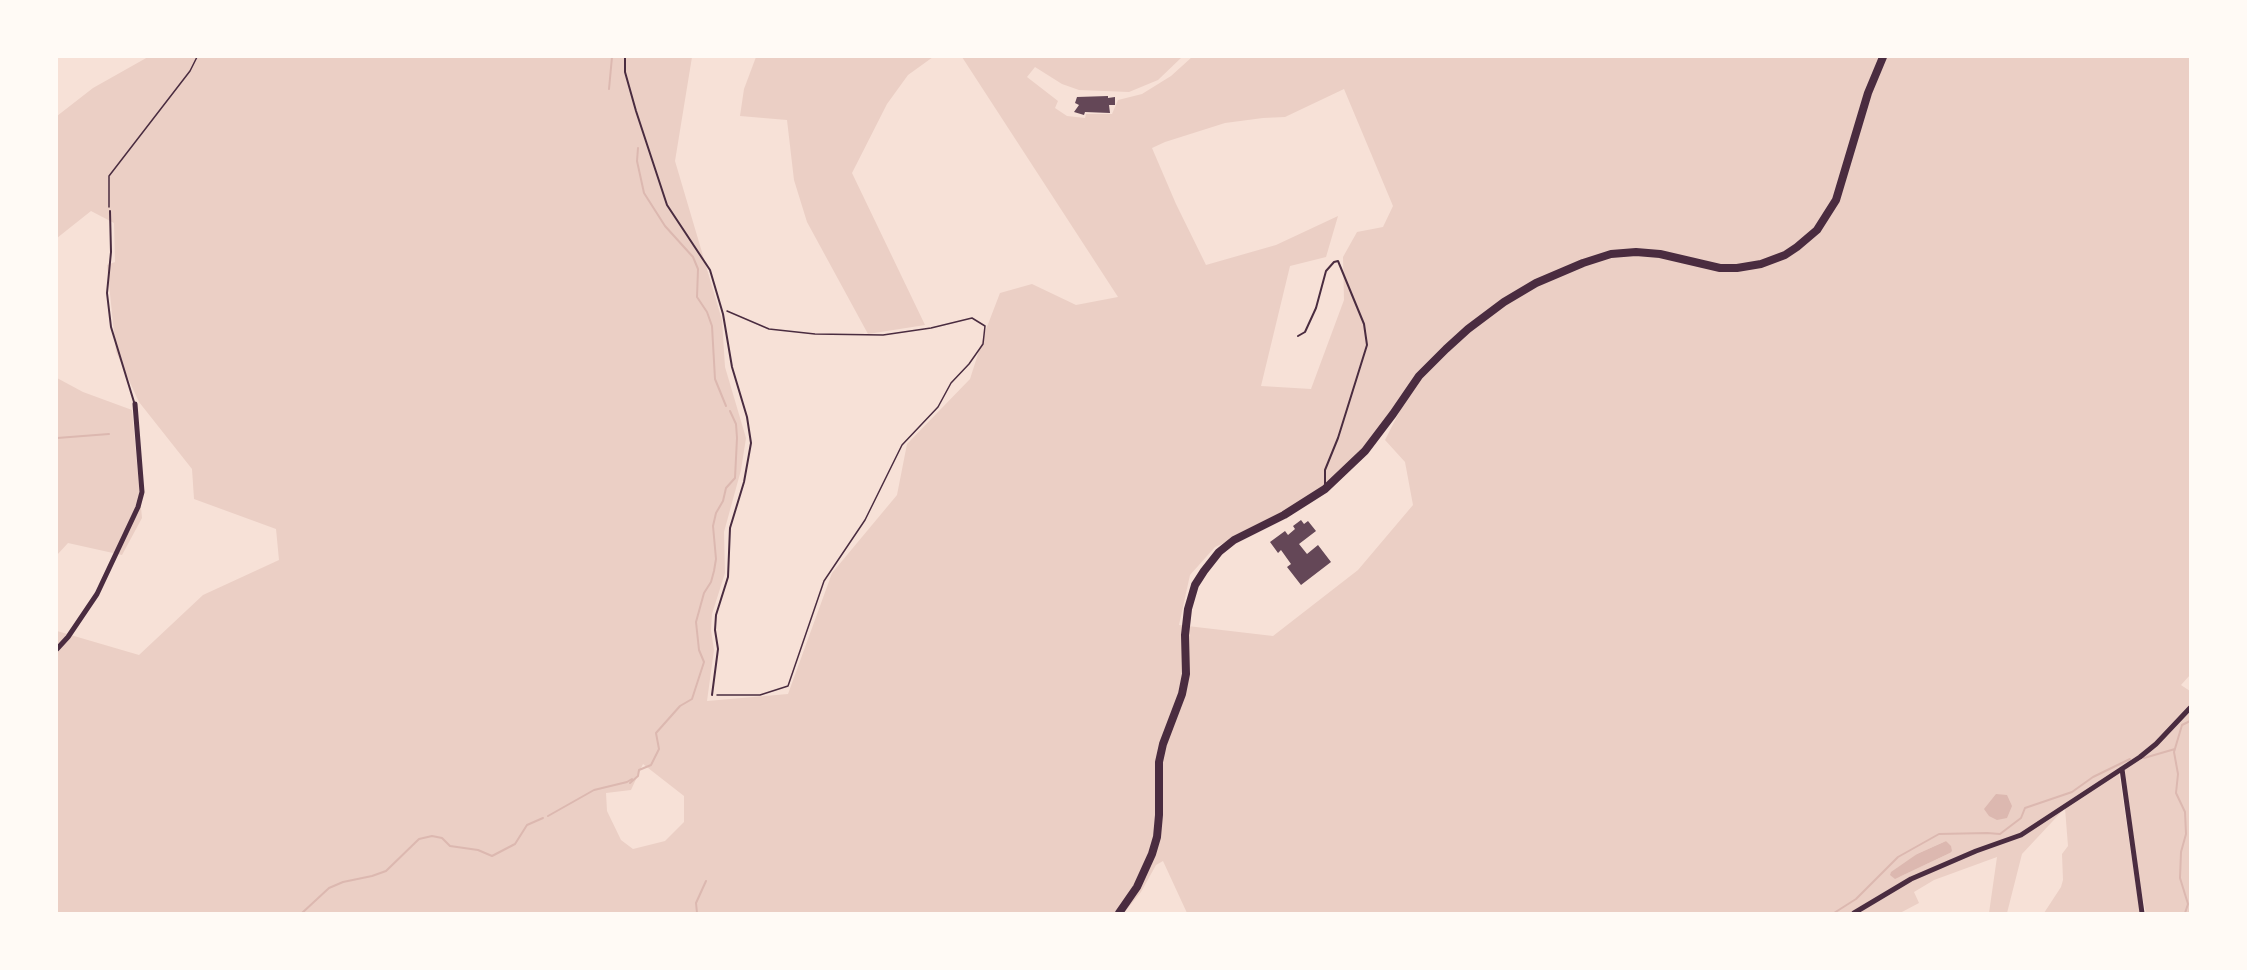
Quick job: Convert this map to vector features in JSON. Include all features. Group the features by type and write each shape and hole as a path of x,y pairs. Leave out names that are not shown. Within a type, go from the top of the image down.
{"main road":[{"path":"1119,913 1137,887 1157,837 1159,762 1163,744 1182,694 1186,674 1185,634 1188,609 1195,585 1211,561 1234,540 1284,515 1324,489 1365,451 1419,376 1468,328 1504,302 1536,283 1611,254 1636,252 1660,254 1720,268 1748,267 1785,255 1808,239 1825,219 1836,200 1868,93 1883,57"}],"street":[{"path":"57,650 68,638 97,594 138,507 142,492 135,404"},
{"path":"1854,913 1911,879 1976,850 2021,835 2156,744 2190,708"},
{"path":"2122,769 2142,913"}],"lane":[{"path":"625,57 626,72 636,111 667,205 710,270 721,308 732,367 747,417 751,443 744,482 730,528 728,577 716,615 714,630 718,649 712,695"},
{"path":"110,211 111,252 107,293 111,327 135,404"},
{"path":"1298,336 1305,332 1316,308 1326,271 1338,261 1364,324 1367,345 1341,428 1324,470 1324,489"}],"path":[{"path":"110,211 109,176 190,71 197,57"},
{"path":"712,695 760,695 788,686 824,581 865,520 903,445 938,407 951,383 969,364 983,344 985,326 972,318 931,328 883,335 815,334 769,329 721,308"}],"shaded area":[{"path":"148,57 692,57 675,161 722,320 725,367 746,438 741,470 724,532 725,573 712,614 711,630 714,650 707,701 788,694 832,573 897,495 907,444 970,379 1000,293 1032,284 1076,305 1118,297 962,57 1182,57 1158,80 1129,92 1079,90 1062,84 1035,67 1027,77 1058,101 1055,108 1067,116 1085,118 1086,114 1112,114 1118,100 1142,94 1171,76 1192,57 2190,57 2190,675 2181,685 2190,691 2190,913 2146,913 2139,880 2125,771 2119,773 2140,913 2044,913 2063,880 2062,854 2068,846 2065,808 2022,854 2007,913 1989,913 1997,857 1934,880 1914,892 1919,903 1900,913 1863,913 1859,907 1850,913 1187,913 1163,861 1156,865 1141,892 1124,913 57,913 57,631 139,655 203,595 279,560 276,529 194,499 192,469 139,402 116,352 107,265 115,262 114,223 91,211 57,238 57,116 93,88","holes":["1344,89 1393,206 1383,227 1357,232 1343,257 1344,300 1311,389 1261,386 1290,266 1326,257 1338,216 1276,245 1206,265 1152,148 1225,123 1285,117","1413,385 1385,440 1405,462 1413,505 1358,570 1273,636 1179,625 1190,575 1215,547 1249,532 1325,489 1393,414","643,764 684,796 684,822 665,841 633,849 621,840 607,811 606,793 631,790","1946,841 1950,853 1899,877 1917,854"]},
{"path":"756,57 933,57 908,75 887,104 852,173 925,325 868,334 807,222 794,180 787,120 740,116 744,89"},
{"path":"57,378 83,392 132,410 142,518 122,555 68,543 57,555"},
{"path":"1996,794 2007,795 2012,806 2007,818 1997,820 1989,816 1984,809"},
{"path":"1946,841 1951,846 1950,853 1895,879 1890,875 1917,854"}],"building":[{"path":"1108,96 1108,98 1115,97 1115,105 1109,105 1110,113 1085,112 1084,115 1074,112 1079,105 1075,103 1077,97"},
{"path":"1301,520 1304,524 1308,521 1316,531 1299,544 1307,554 1318,545 1331,562 1301,585 1287,567 1291,564 1281,550 1278,553 1270,542 1285,531 1288,535 1295,529 1293,526"}],"waterway":[{"path":"609,89 612,57"},
{"path":"638,148 637,161 644,193 665,226 693,257 698,269 697,297 707,312 712,326 715,379 726,406"},
{"path":"630,783 638,776 639,770 651,765 659,749 656,733 680,706 692,699 704,662 699,650 696,622 704,593 711,582 714,571 716,559 713,526 716,513 723,501 726,488 735,478 736,424 730,411"},
{"path":"57,438 109,434"},
{"path":"2185,913 2188,904 2180,878 2181,852 2186,834 2185,812 2176,793 2178,774 2174,752 2182,725 2190,721"},
{"path":"2144,758 2175,749"},
{"path":"1834,913 1856,899 1898,857 1939,834 2000,834 2021,818 2025,808 2072,792 2093,777 2130,759"},
{"path":"548,816 594,790 632,779"},
{"path":"302,913 329,888 386,871 419,839 432,836 442,838 450,846 478,850 492,856 515,844 527,825 543,818"},
{"path":"697,913 696,903 706,881"}]}
